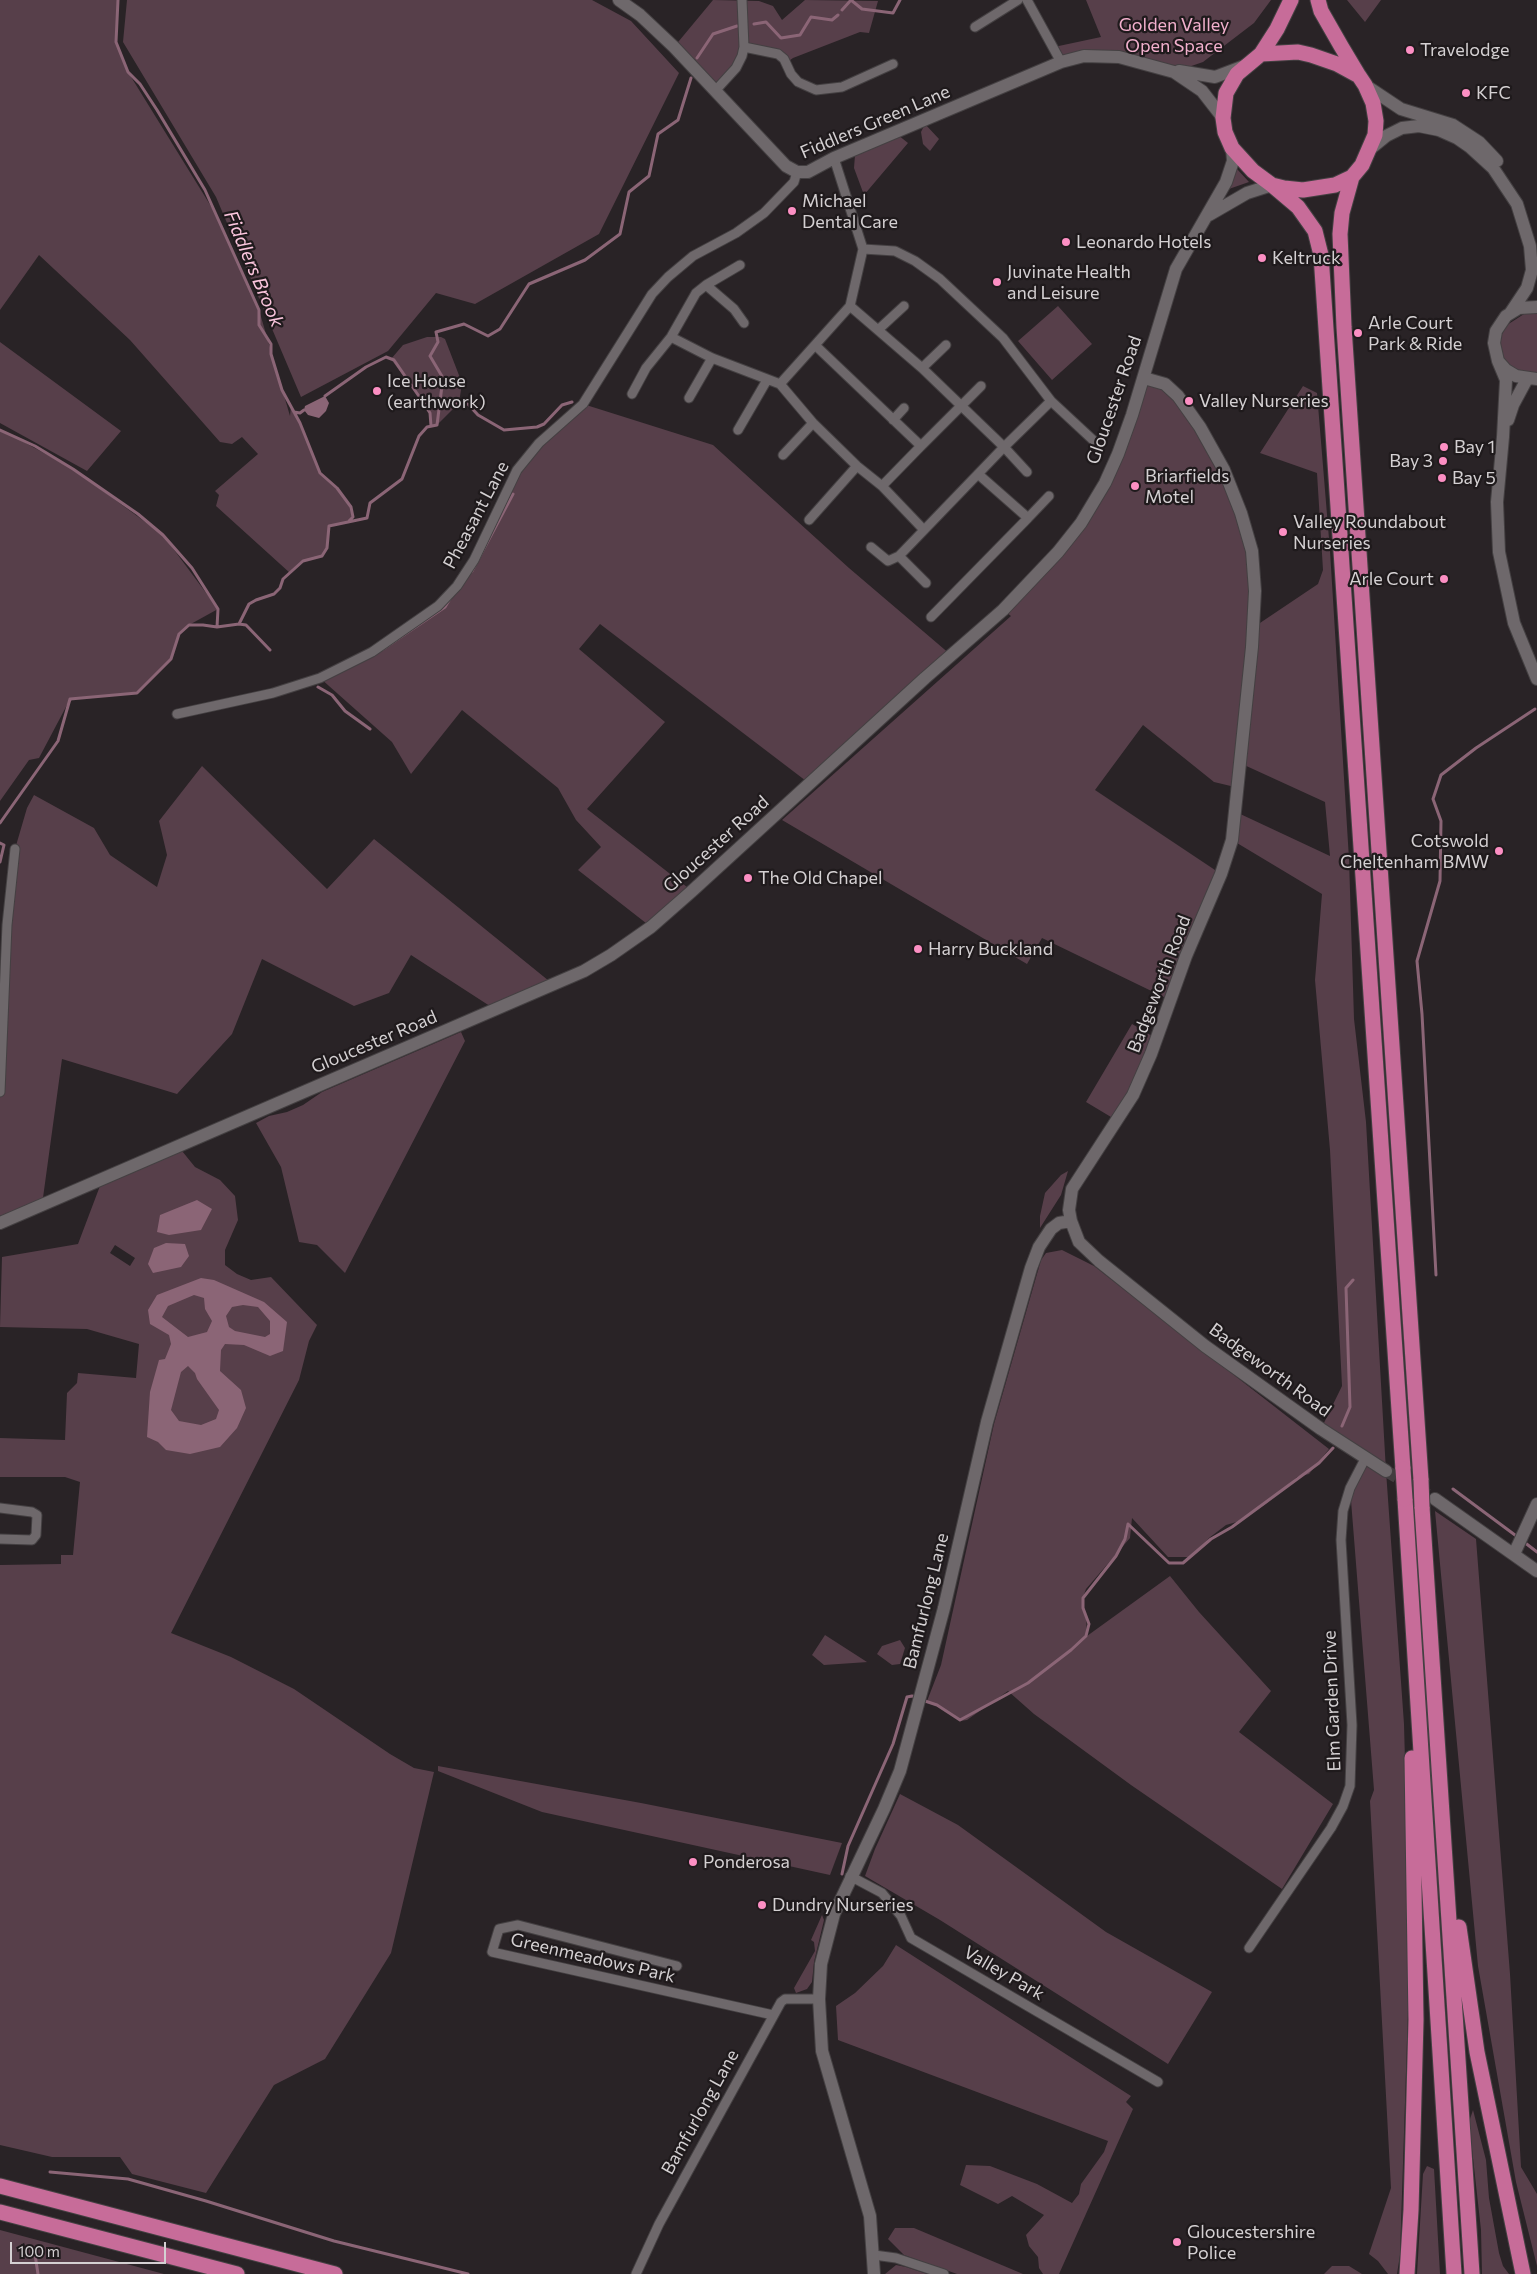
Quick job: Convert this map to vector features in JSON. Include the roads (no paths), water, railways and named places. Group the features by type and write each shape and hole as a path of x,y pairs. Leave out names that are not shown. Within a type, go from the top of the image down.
{"highway":[{"path":"1291,0 1278,29 1261,54 1237,74 1226,93 1223,118 1225,132 1232,148 1253,171 1298,207 1315,232 1321,255 1405,1499 1454,2274"},
{"path":"1318,0 1321,11 1362,81 1372,103 1376,121 1375,135 1370,149 1352,177 1342,212 1340,234 1343,318 1420,1480 1429,1503 1441,1791 1472,2274"},
{"path":"1261,54 1298,52 1311,55 1337,64 1362,81"},
{"path":"1272,185 1303,190 1335,185 1352,177"},
{"path":"1407,2274 1411,2210 1416,2020 1412,1827 1412,1610"},
{"path":"1441,1791 1477,2052 1523,2274"},
{"path":"0,2186 335,2274"},
{"path":"0,2212 237,2274"}],"street":[{"name":"Fiddlers Green Lane","path":"619,0 640,15 716,91 786,166 797,172 808,172 834,158 1061,62 1084,56 1119,57 1174,72 1215,76 1248,64"},
{"path":"716,91 740,62 744,47 742,0"},
{"path":"975,27 1018,0"},
{"path":"1027,0 1061,62"},
{"path":"744,47 778,54 784,59 791,74 798,82 816,90 849,85 893,64"},
{"name":"Fiddlers Green Lane","path":"1174,72 1202,91 1223,118"},
{"path":"1362,81 1401,109 1453,126 1479,142 1493,156 1520,194 1531,219 1537,252"},
{"path":"1370,149 1386,136 1402,128 1419,126 1439,130 1457,138 1470,147 1493,168 1517,204 1530,246 1532,270 1527,288 1511,312 1502,320 1496,331 1494,343 1498,361 1506,380 1504,437 1497,492 1499,552 1514,623 1537,679"},
{"name":"Gloucester Road","path":"0,1223 550,987 611,956 651,927 1003,610 1058,552 1081,523 1105,483 1118,454 1144,378 1176,269 1226,182 1233,161 1232,148"},
{"path":"780,384 850,306 863,249 834,158"},
{"name":"Pheasant Lane","path":"177,714 273,693 320,678 372,652 438,606 457,586 474,560 517,470 539,444 584,404 652,294 668,277 693,256 736,233 764,213 794,182 797,172"},
{"path":"1206,216 1247,193 1272,185"},
{"path":"863,249 895,251 928,269 1003,338 1051,401 1093,440"},
{"path":"632,394 646,368 670,337 696,293 740,265"},
{"path":"706,285 734,310 744,323"},
{"path":"850,306 922,368 1004,447 1027,472"},
{"path":"879,329 904,306"},
{"path":"1511,312 1520,308 1537,307"},
{"path":"670,337 712,358 780,384 813,423 857,466 882,486 924,530"},
{"path":"922,368 946,345"},
{"path":"816,346 921,446"},
{"path":"689,398 712,358"},
{"path":"1498,361 1506,370 1516,376 1532,379 1513,405 1504,437"},
{"name":"Badgeworth Road","path":"1144,378 1165,384 1183,403 1200,427 1224,470 1241,513 1252,551 1256,591 1250,667 1236,812 1232,840 1221,874 1186,956 1151,1054 1133,1095 1072,1189 1068,1210 1079,1242 1099,1262 1205,1346 1321,1429 1386,1471"},
{"path":"738,430 767,380"},
{"path":"882,486 981,386"},
{"path":"871,547 888,561 899,556 1051,401"},
{"path":"894,420 904,408"},
{"path":"783,455 813,423"},
{"path":"809,520 857,466"},
{"path":"978,474 1028,518"},
{"path":"931,617 1049,496"},
{"path":"899,556 926,583"},
{"path":"0,1092 7,925 15,848"},
{"name":"Bamfurlong Lane","path":"874,2274 874,2255 866,2200 822,2051 819,1999 821,1964 834,1914 900,1771 944,1608 987,1422 1031,1268 1039,1247 1051,1229 1059,1222 1071,1221"},
{"name":"Elm Garden Drive","path":"1249,1948 1331,1828 1343,1806 1350,1786 1352,1726 1341,1540 1343,1511 1350,1488 1366,1457"},
{"path":"1429,1503 1514,1554 1537,1571"},
{"path":"1514,1554 1537,1504"},
{"path":"0,1508 32,1512 37,1515 36,1535 32,1540 0,1539"},
{"name":"Valley Park","path":"850,1876 882,1893 900,1916 911,1938 1158,2082"},
{"name":"Greenmeadows Park","path":"677,1966 518,1925 499,1929 492,1952 773,2014"},
{"name":"Bamfurlong Lane","path":"636,2274 659,2224 773,2014 785,1999 819,1999"},
{"path":"874,2255 896,2258 944,2274"}],"waterway":[{"name":"Fiddlers Brook","path":"118,0 116,42 128,72 140,84 157,110 205,190 259,310 259,325 271,344 271,354 282,390 300,423 320,473 337,488 351,507 353,517 349,521"},
{"path":"842,10 851,0 862,9 893,13 900,0"},
{"path":"754,24 766,22 781,38 800,35 811,17 832,20 838,15"},
{"path":"697,58 713,34 737,26"},
{"path":"0,823 58,741 70,699 137,693 171,659 179,634 189,625 217,627 239,624 249,604 274,594 280,588 283,579 303,561 322,556 327,548 329,526 367,518 370,503 402,479 419,436 427,427 437,425 443,378 430,356 438,342 436,332 464,324 488,336 500,329 529,284 585,260 620,234 629,192 649,176 658,134 678,120 691,78"},
{"path":"325,396 366,367 386,357 394,360 425,405 430,413 431,426"},
{"path":"441,404 467,403 478,415 504,430 537,427 544,424 562,405 572,402"},
{"path":"294,412 300,413 304,410"},
{"path":"0,430 35,446 73,469 138,514 163,535 192,568 218,609 217,627"},
{"path":"472,571 513,494"},
{"path":"383,649 445,607 451,597"},
{"path":"239,624 246,625 270,650"},
{"path":"318,687 332,695 345,711 370,729"},
{"path":"1436,1275 1422,1014 1417,961 1440,881 1441,821 1433,799 1441,775 1476,748 1535,709"},
{"path":"0,843 4,845 0,862"},
{"path":"1342,1426 1350,1407 1346,1288 1353,1280"},
{"path":"922,1700 937,1705 960,1720 1028,1683 1071,1650 1086,1636 1089,1624 1083,1608 1083,1598 1116,1556 1125,1539 1128,1524 1169,1563 1183,1563 1211,1539 1232,1527 1319,1463 1333,1448"},
{"path":"1453,1489 1519,1538"},
{"path":"1524,1542 1537,1552"},
{"path":"842,1874 848,1846 893,1744 907,1697 917,1697"},
{"path":"50,2172 128,2179 334,2241 468,2274"},
{"path":"34,2248 38,2274"}],"tunnel":[{"path":"1386,1471 1435,1499"}],"place":[{"name":"Travelodge","path":"1410,50"},
{"name":"KFC","path":"1466,93"},
{"name":"Michael Dental Care","path":"792,211"},
{"name":"Leonardo Hotels","path":"1066,242"},
{"name":"Keltruck","path":"1262,258"},
{"name":"Juvinate Health and Leisure","path":"997,282"},
{"name":"Arle Court Park & Ride","path":"1358,333"},
{"name":"Ice House (earthwork)","path":"377,391"},
{"name":"Valley Nurseries","path":"1189,401"},
{"name":"Bay 1","path":"1444,447"},
{"name":"Bay 3","path":"1443,461"},
{"name":"Bay 5","path":"1442,478"},
{"name":"Briarfields Motel","path":"1135,486"},
{"name":"Valley Roundabout Nurseries","path":"1283,532"},
{"name":"Arle Court","path":"1444,579"},
{"name":"Cotswold Cheltenham BMW","path":"1499,851"},
{"name":"The Old Chapel","path":"748,878"},
{"name":"Harry Buckland","path":"918,949"},
{"name":"Ponderosa","path":"693,1862"},
{"name":"Dundry Nurseries","path":"762,1905"},
{"name":"Gloucestershire Police","path":"1177,2242"}],"park label":[{"name":"Golden Valley Open Space","path":"1174,35"}]}
